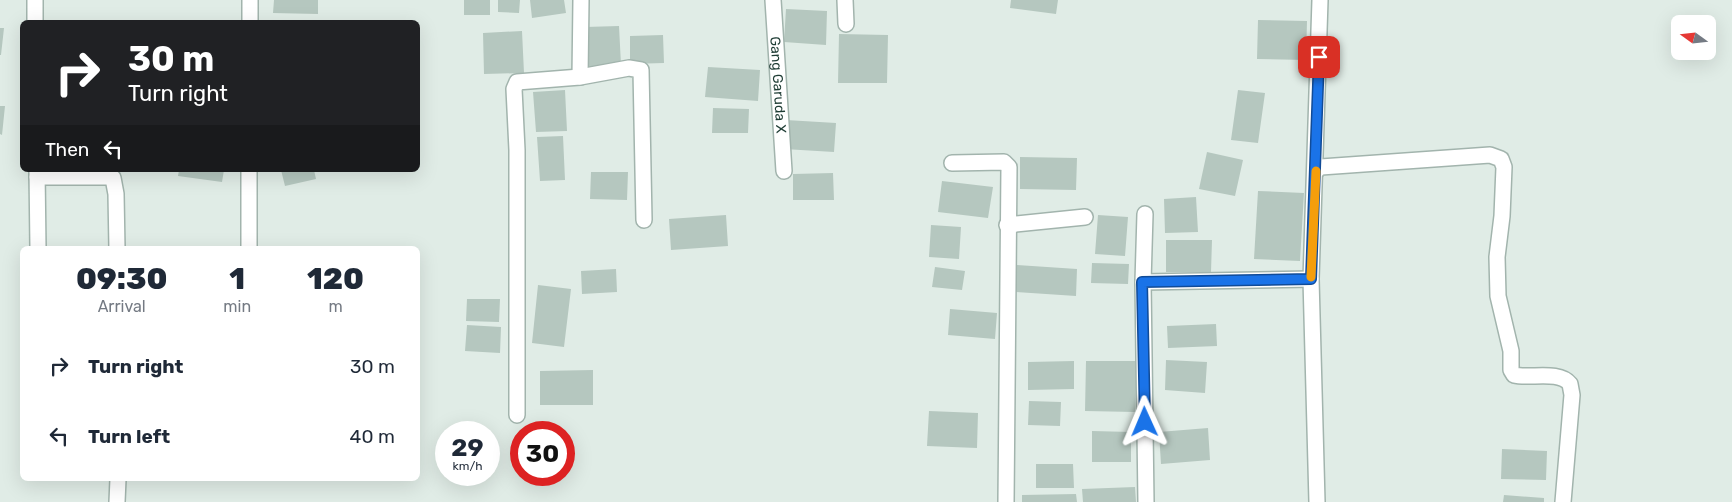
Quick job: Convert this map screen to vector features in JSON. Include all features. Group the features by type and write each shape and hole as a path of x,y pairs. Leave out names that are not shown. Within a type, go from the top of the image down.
{"street":[{"path":"35,0 35,20"},
{"path":"250,0 250,20"},
{"path":"580,77 581,0"},
{"name":"Gang Garuda X","path":"773,0 784,171"},
{"path":"845,0 846,24"},
{"path":"1317,502 1311,279 1316,171 1320,0"},
{"path":"517,415 514,89 518,82 580,77 629,68 641,70 644,220"},
{"path":"1316,171 1321,168 1490,155 1501,159 1504,167 1502,216 1497,257 1498,296 1510,351 1511,370 1514,375 1521,377 1562,378 1570,384 1572,395 1563,502"},
{"path":"952,163 1007,164 1006,502"},
{"path":"249,246 250,172"},
{"path":"38,246 37,173 107,176 113,178 116,194 117,246"},
{"path":"1145,214 1142,282 1146,502"},
{"path":"1007,225 1085,217"},
{"path":"1142,282 1311,279"},
{"path":"117,502 118,481"}],"building":[{"path":"274,0 318,0 318,14 273,13"},
{"path":"464,0 490,0 490,15 464,15"},
{"path":"498,0 520,0 519,13 498,12"},
{"path":"530,0 564,0 566,13 532,18"},
{"path":"1011,0 1058,0 1056,14 1010,8"},
{"path":"786,9 827,11 826,45 784,42"},
{"path":"1258,20 1307,21 1306,60 1257,59"},
{"path":"619,26 621,65 587,67 585,27"},
{"path":"0,28 4,28 1,55 0,55"},
{"path":"522,31 524,73 484,74 483,33"},
{"path":"839,34 888,35 887,83 838,83"},
{"path":"663,35 664,63 630,64 630,36"},
{"path":"708,67 760,70 758,101 705,97"},
{"path":"565,90 567,131 536,132 533,92"},
{"path":"1238,90 1265,93 1258,143 1231,140"},
{"path":"0,106 5,106 2,135 0,134"},
{"path":"713,108 749,109 748,133 712,133"},
{"path":"786,120 836,123 834,152 784,149"},
{"path":"563,136 565,180 540,181 537,137"},
{"path":"1207,152 1243,160 1235,196 1199,189"},
{"path":"1020,157 1077,158 1076,190 1020,189"},
{"path":"179,172 224,172 222,182 178,176"},
{"path":"282,172 314,172 316,179 285,186"},
{"path":"591,172 628,172 627,200 590,199"},
{"path":"833,173 834,200 793,200 793,174"},
{"path":"942,181 993,187 988,218 938,212"},
{"path":"1258,191 1304,193 1300,261 1254,259"},
{"path":"1196,197 1198,232 1165,233 1164,199"},
{"path":"726,215 728,246 671,250 669,219"},
{"path":"1098,215 1128,217 1125,256 1095,254"},
{"path":"931,225 961,227 959,259 929,257"},
{"path":"1166,240 1212,240 1211,272 1166,272"},
{"path":"1092,263 1129,264 1128,284 1091,283"},
{"path":"1017,265 1077,269 1076,296 1015,292"},
{"path":"935,267 965,271 962,290 932,287"},
{"path":"616,269 617,292 582,294 581,271"},
{"path":"538,285 571,289 564,347 532,343"},
{"path":"467,299 500,299 499,322 466,321"},
{"path":"950,309 997,313 995,339 948,335"},
{"path":"1216,324 1217,346 1168,348 1167,326"},
{"path":"467,325 501,327 500,353 465,351"},
{"path":"1166,360 1207,362 1205,393 1165,390"},
{"path":"1074,361 1074,389 1028,390 1028,362"},
{"path":"1086,361 1137,361 1135,412 1085,411"},
{"path":"593,370 593,405 540,405 540,371"},
{"path":"1029,401 1061,402 1060,426 1028,425"},
{"path":"929,411 978,413 977,448 927,446"},
{"path":"1208,428 1210,460 1161,464 1159,432"},
{"path":"1092,431 1131,432 1131,462 1092,462"},
{"path":"1502,449 1547,451 1546,480 1501,479"},
{"path":"1036,464 1073,464 1074,488 1036,488"},
{"path":"1135,487 1136,502 1083,502 1082,489"},
{"path":"1076,494 1077,502 1022,502 1022,495"},
{"path":"1504,495 1544,498 1544,502 1503,502"}],"slow traffic":[{"path":"1311,277 1316,171"}],"route":[{"path":"1145,422 1142,282 1311,279 1319,57"}]}
